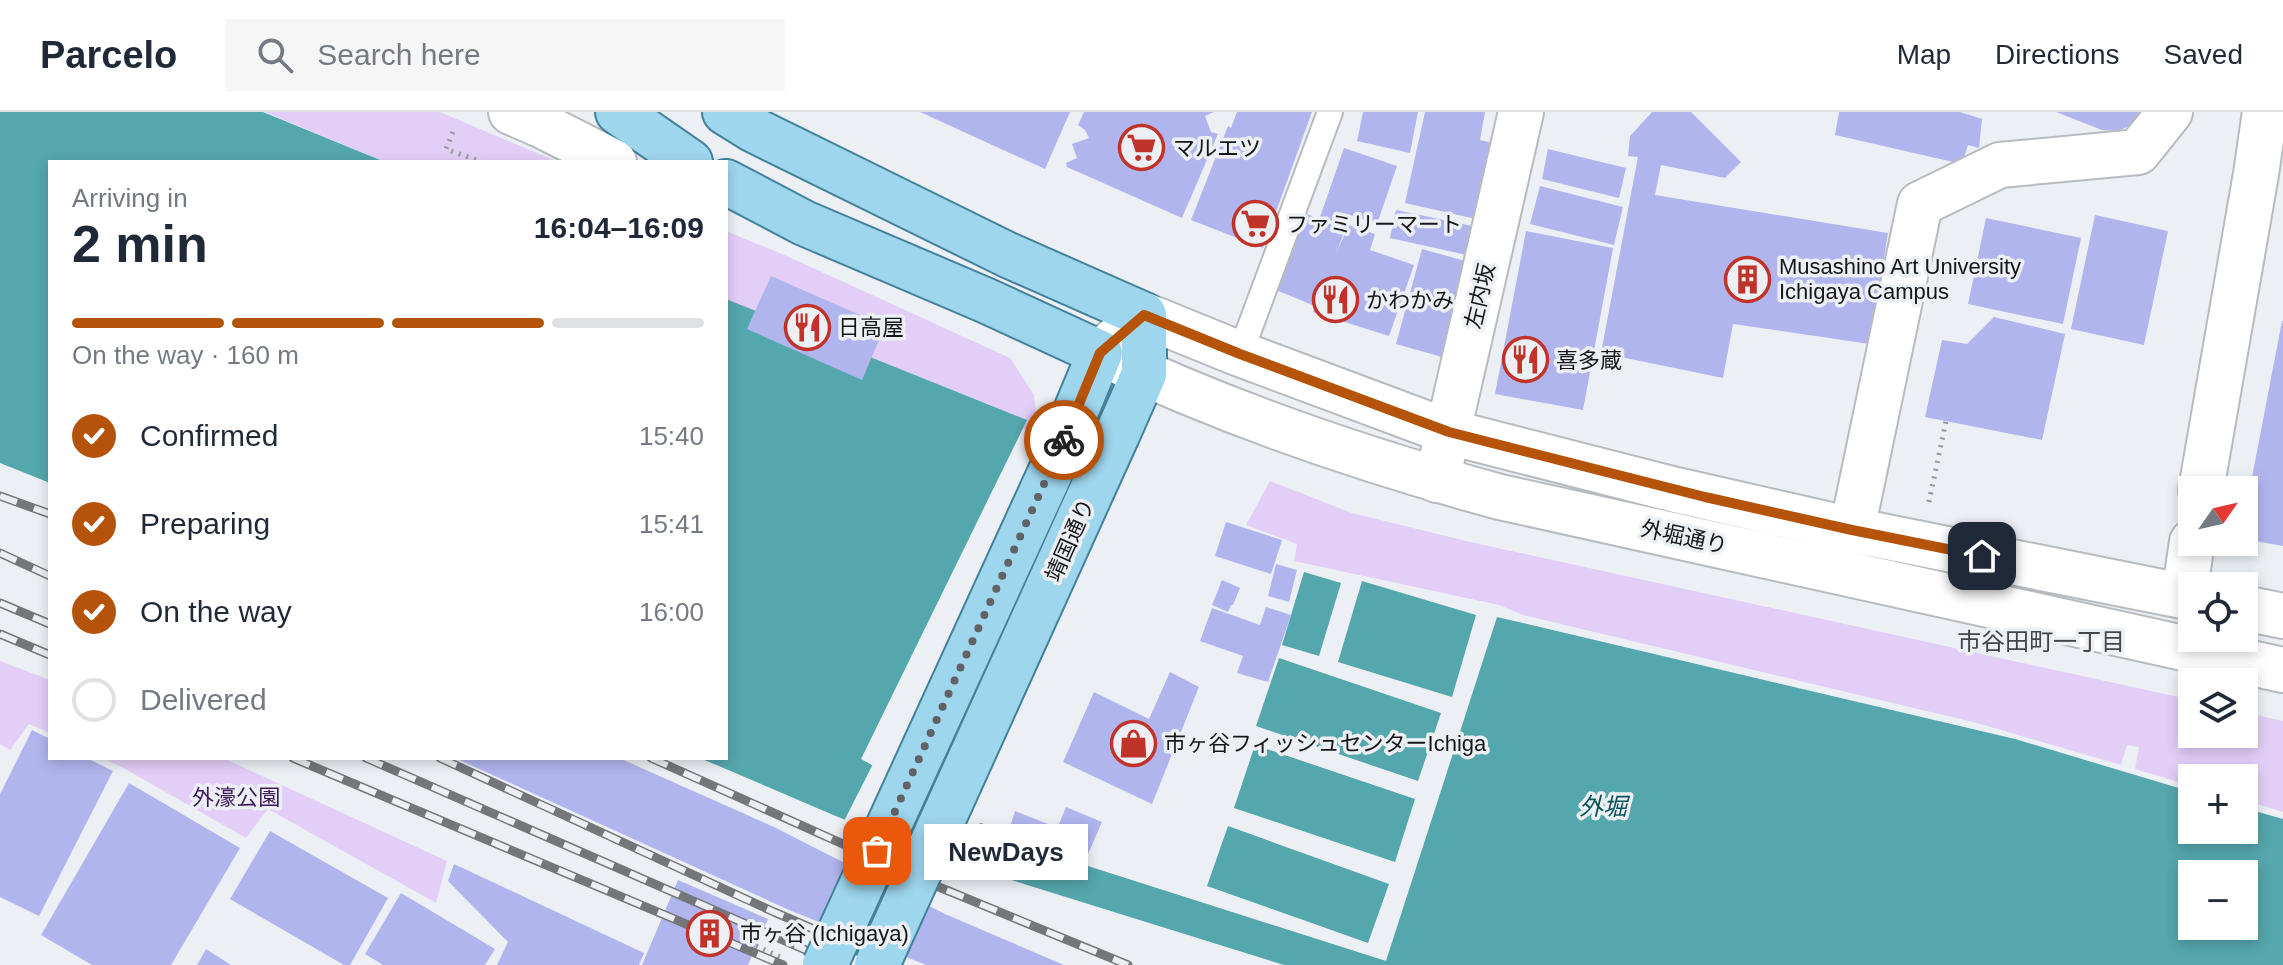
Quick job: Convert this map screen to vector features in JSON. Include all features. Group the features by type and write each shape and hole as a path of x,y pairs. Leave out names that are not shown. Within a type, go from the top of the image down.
{"main road":[{"path":"511,112 610,160"},
{"path":"618,112 687,160"},
{"path":"725,112 754,130 1008,255 1144,315 1100,353 804,223 728,183"},
{"name":"左内坂","path":"1437,480 1521,112"},
{"path":"1852,530 1920,204 2000,165 2138,152 2170,112"},
{"path":"2204,476 2270,177 2265,112"},
{"path":"728,206 804,223"},
{"name":"外堀通り","path":"1144,315 1449,432 1676,490 1852,530 2178,595"},
{"name":"靖国通り","path":"877,965 1144,374 1144,315"},
{"name":"外堀通り","path":"1100,353 1144,374 1299,435 1500,497 2283,670"},
{"name":"靖国通り","path":"809,964 1044,485 1100,353"},
{"path":"2258,611 2283,616"}],"lane":[{"path":"1240,354 1330,112"}],"path":[{"path":"453,132 446,149 476,160"},
{"path":"1920,544 1946,421"},
{"path":"756,946 809,964"}],"green space":[{"path":"265,112 440,112 553,160 380,160"},
{"path":"728,232 1010,358 1034,395 1038,435 728,305"},
{"path":"1270,481 1352,513 1466,541 2178,697 2178,748 2258,748 2258,715 2283,721 2283,812 2258,804 2258,764 2178,764 2178,782 2135,769 2139,747 2127,745 2121,765 1977,723 1523,615 1499,605 1294,561 1297,544 1246,525"},
{"path":"0,661 48,679 48,732 29,724 10,750 0,744"},
{"name":"外濠公園","path":"107,760 227,760 447,861 436,903 268,809 246,838"}],"water":[{"path":"0,112 263,112 380,160 48,160 48,482 0,463"},
{"name":"外堀","path":"728,300 1027,420 861,759 971,819 1091,867 1386,961 1497,617 2015,739 2178,788 2178,844 2258,844 2258,812 2283,819 2283,965 1284,965 960,864 838,817 705,760 728,760"},
{"path":"1304,572 1341,583 1319,656 1282,645"},
{"path":"1362,581 1476,615 1452,697 1338,662"},
{"path":"1279,658 1441,713 1418,781 1256,726"},
{"path":"1255,745 1415,799 1395,862 1234,808"},
{"path":"1228,826 1389,884 1368,943 1207,886"}],"pier":[{"path":"874,762 982,819 958,868 843,823"}],"building":[{"path":"920,112 1070,112 1045,169"},
{"path":"1084,112 1214,112 1205,116 1211,132 1218,134 1182,218 1067,167 1066,163 1077,158 1072,144 1089,138 1078,125"},
{"path":"1237,112 1312,112 1263,248 1191,220 1228,126 1231,128"},
{"path":"1363,112 1418,112 1410,153 1357,141"},
{"path":"1425,112 1485,112 1480,140 1492,143 1476,219 1405,203"},
{"name":"Musashino Art University Ichigaya Campus","path":"1652,112 1691,112 1741,162 1725,178 1661,165 1655,195 1888,233 1870,344 1733,324 1723,378 1601,353 1638,157 1628,156 1630,136"},
{"path":"1839,112 1960,112 1982,119 1979,148 1968,145 1962,164 1835,135"},
{"path":"2056,112 2143,112 2130,126 2117,131 2102,130"},
{"path":"1344,148 1397,166 1377,224 1347,214 1343,225 1320,217"},
{"path":"1548,149 1626,168 1619,198 1542,179"},
{"path":"1540,186 1623,207 1614,245 1530,224"},
{"path":"1396,210 1477,227 1471,256 1390,238"},
{"path":"1307,214 1345,230 1336,253 1349,225 1375,234 1370,250 1414,265 1389,336 1313,312 1315,306 1276,290"},
{"path":"2095,215 2168,231 2144,345 2071,329"},
{"path":"1986,218 2081,238 2063,324 1968,304"},
{"path":"1526,231 1613,248 1583,410 1495,394"},
{"path":"1422,249 1469,262 1442,357 1396,344"},
{"path":"771,276 885,326 862,380 747,329"},
{"path":"1994,317 2065,334 2042,440 1925,417 1942,340 1967,344"},
{"path":"2283,321 2283,546 2258,542 2258,476 2252,476"},
{"path":"1226,522 1282,540 1271,574 1215,556"},
{"path":"1276,564 1297,570 1289,602 1268,596"},
{"path":"1222,580 1240,588 1228,612 1212,605"},
{"path":"1266,607 1291,615 1268,682 1237,673 1243,656 1200,641 1212,608 1260,625"},
{"path":"1170,672 1199,687 1152,804 1063,762 1094,692 1149,719"},
{"path":"32,730 48,738 48,760 91,760 113,771 39,916 0,897 0,794"},
{"path":"459,760 623,760 774,827 945,914 1064,965 926,965 789,910"},
{"path":"129,783 240,848 171,965 92,965 41,935"},
{"path":"1066,807 1102,822 1085,861 1050,846"},
{"path":"1015,811 1048,824 1042,840 1010,827"},
{"path":"270,831 388,898 350,965 344,965 230,899"},
{"path":"454,864 644,953 639,965 497,965 508,942 448,881"},
{"name":"市ヶ谷 (Ichigaya)","path":"678,880 768,919 748,965 642,965"},
{"path":"401,893 495,949 485,965 383,965 365,954"},
{"path":"206,949 231,965 197,965"}],"railway":[{"path":"0,496 48,513"},
{"path":"0,553 48,575"},
{"path":"0,603 48,623"},
{"path":"0,634 48,654"},
{"path":"298,760 783,965"},
{"path":"371,760 840,965"},
{"path":"444,760 774,912 897,965"},
{"path":"655,760 939,887 1128,965"}],"way so far":[{"path":"877,851 1064,440"}],"place":[{"name":"マルエツ","path":"1142,148"},
{"name":"ファミリーマート","path":"1255,224"},
{"name":"Musashino Art University Ichigaya Campus","path":"1748,279"},
{"name":"かわかみ","path":"1335,300"},
{"name":"日高屋","path":"807,327"},
{"name":"喜多蔵","path":"1525,360"},
{"name":"市ヶ谷フィッシュセンターIchiga","path":"1133,743"},
{"name":"NewDays","path":"877,851"},
{"name":"市ヶ谷 (Ichigaya)","path":"709,933"}],"district":[{"name":"市谷田町一丁目","path":"2041,641"}],"route":[{"path":"1064,440 1100,353 1144,315 1449,432 1705,497 1982,556"}]}
